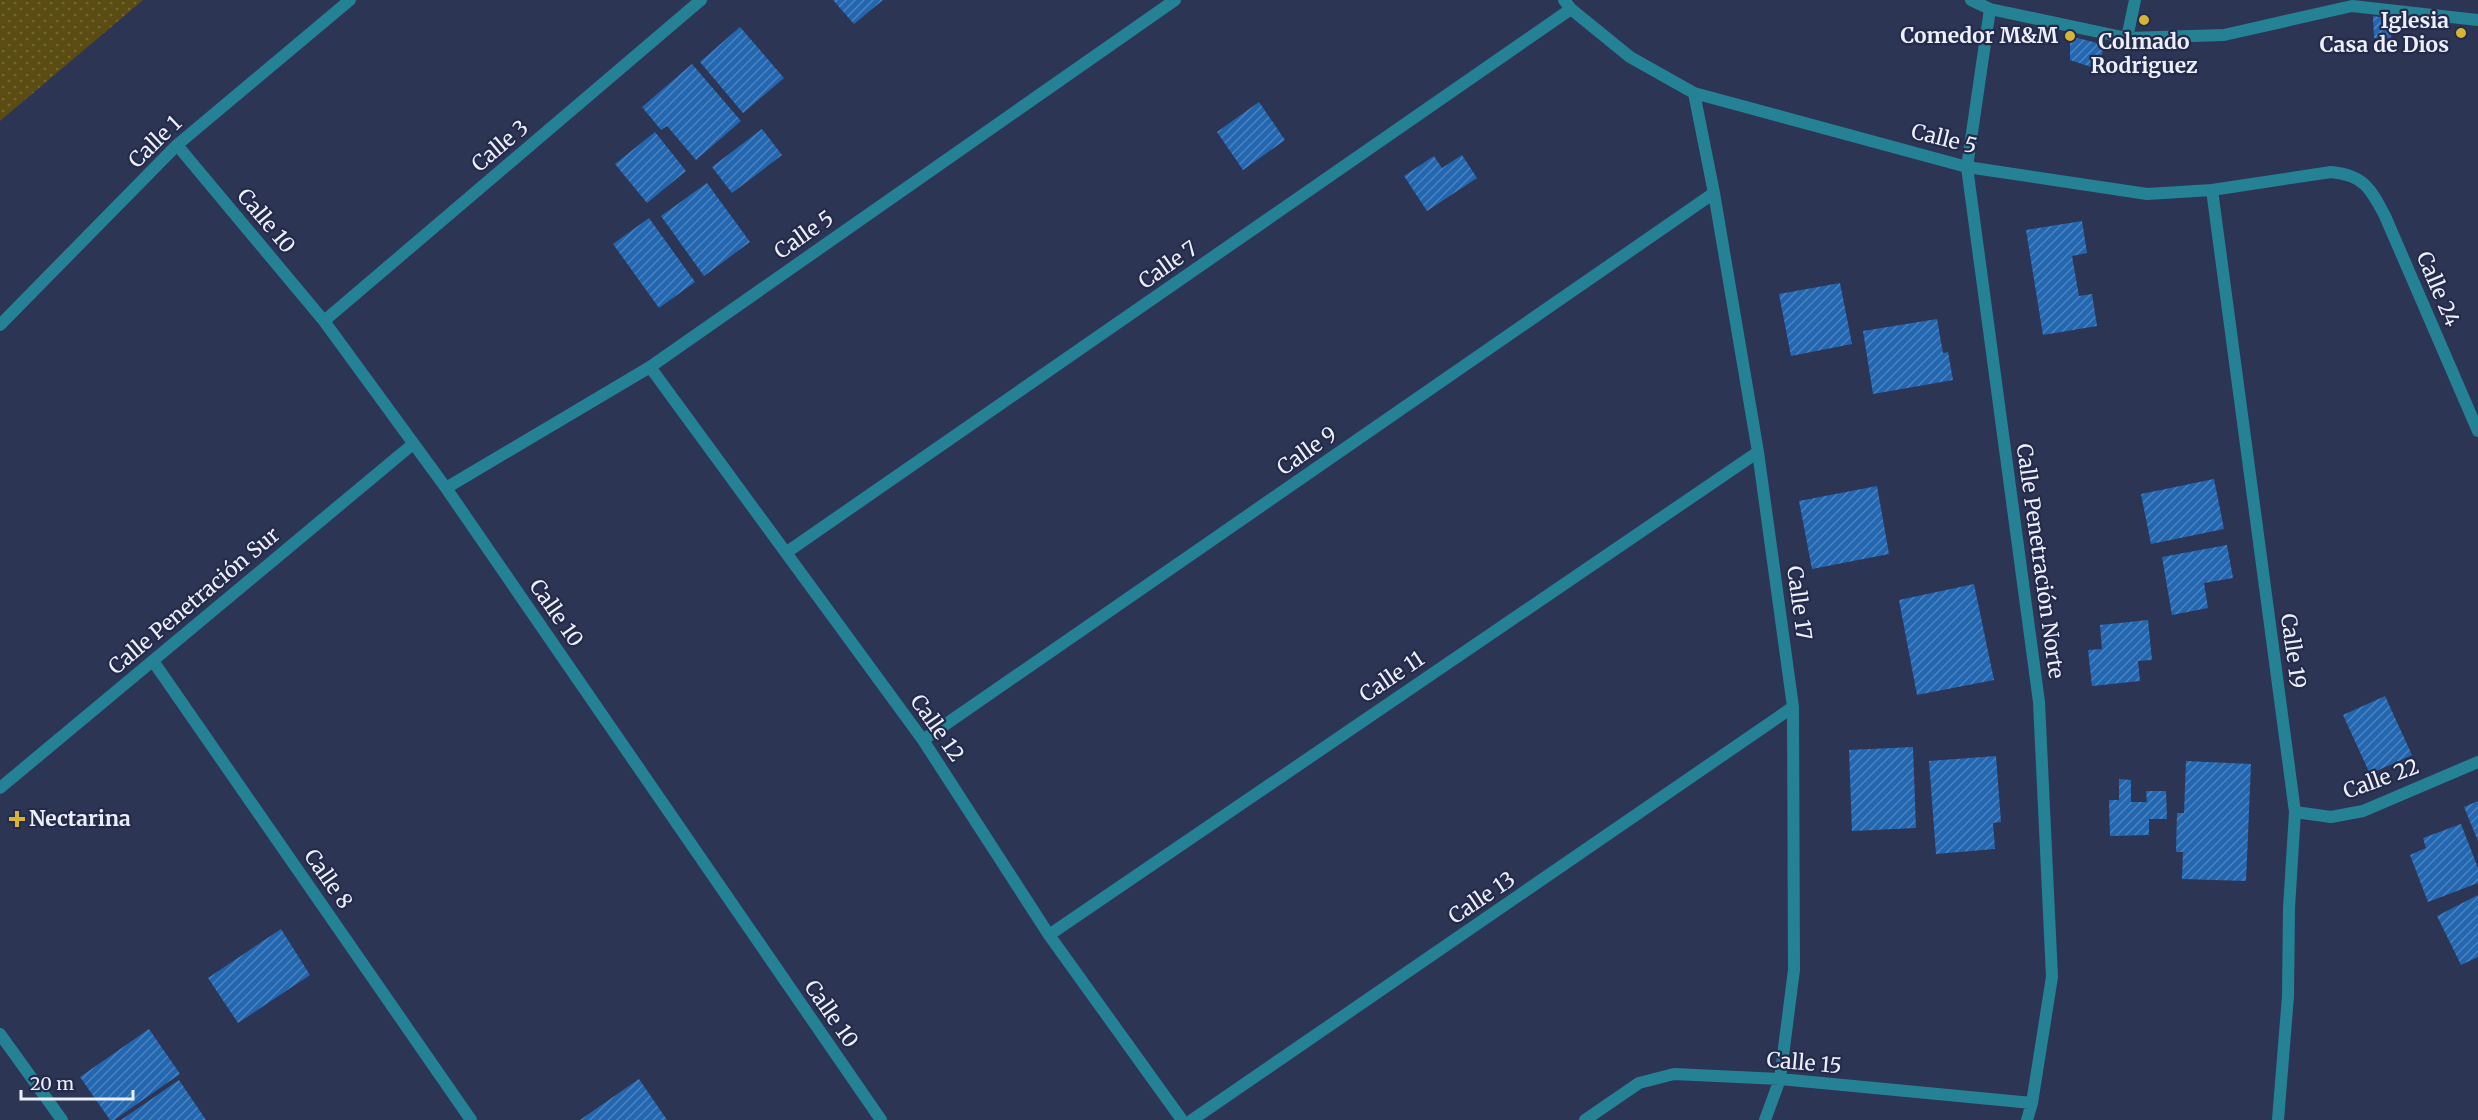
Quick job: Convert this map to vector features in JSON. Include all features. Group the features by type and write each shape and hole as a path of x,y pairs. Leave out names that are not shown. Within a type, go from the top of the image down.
{"street":[{"name":"Calle 1","path":"0,325 177,145 350,0"},
{"name":"Calle 3","path":"324,321 701,0"},
{"name":"Calle 5","path":"446,488 650,366 1175,0"},
{"path":"1971,0 1990,9 2127,38 2224,35 2352,6 2478,20"},
{"path":"2127,38 2135,0"},
{"name":"Calle 5","path":"1568,5 1630,57 1694,93 1967,167 2147,194 2212,190 2331,172 2349,174"},
{"name":"Calle 7","path":"787,552 1568,5"},
{"name":"Calle Penetración Norte","path":"1990,9 1967,167 2039,702 2052,977 2032,1103 2027,1120"},
{"name":"Calle 17","path":"1694,93 1714,193 1758,452 1793,707 1794,970 1780,1079 1765,1120"},
{"name":"Calle 10","path":"177,145 324,321 446,488 881,1120"},
{"name":"Calle 24","path":"2349,174 2370,188 2385,216 2478,431"},
{"name":"Calle 19","path":"2212,190 2295,812 2289,908 2288,996 2278,1120"},
{"name":"Calle 9","path":"923,740 1714,193"},
{"name":"Calle 12","path":"650,366 923,740 1049,935 1182,1120"},
{"name":"Calle Penetración Sur","path":"0,788 414,444"},
{"name":"Calle 11","path":"1049,935 1758,452"},
{"name":"Calle 8","path":"153,661 471,1120"},
{"name":"Calle 13","path":"1192,1120 1793,707"},
{"name":"Calle 22","path":"2295,812 2331,816 2363,811 2478,762"},
{"path":"0,1034 62,1120"},
{"name":"Calle 15","path":"1585,1120 1639,1083 1674,1074 1780,1079 2032,1103"}],"shaded area":[{"path":"0,0 143,0 0,121"}],"building":[{"path":"833,0 883,0 854,24"},
{"path":"2373,16 2393,19 2391,38 2374,38"},
{"path":"740,27 784,78 743,113 700,62"},
{"path":"2070,36 2105,45 2097,69 2070,60"},
{"path":"692,64 741,121 696,160 667,126 661,130 642,107"},
{"path":"1259,102 1285,140 1243,170 1217,132"},
{"path":"762,129 782,155 732,193 712,167"},
{"path":"655,132 686,171 647,203 615,164"},
{"path":"1462,155 1477,178 1427,211 1404,176 1434,156 1442,168"},
{"path":"707,183 750,242 704,276 661,216"},
{"path":"649,218 695,282 659,308 613,244"},
{"path":"2082,221 2087,253 2072,256 2079,296 2092,294 2097,326 2043,335 2026,230"},
{"path":"1840,283 1852,344 1791,356 1779,294"},
{"path":"1937,319 1943,353 1948,352 1953,380 1873,394 1863,331"},
{"path":"2214,479 2224,529 2151,544 2141,494"},
{"path":"1877,486 1889,554 1812,569 1799,501"},
{"path":"2227,545 2233,578 2204,583 2208,608 2172,615 2162,557"},
{"path":"1974,584 1994,680 1917,695 1899,600"},
{"path":"2148,620 2152,660 2138,661 2140,681 2092,686 2088,650 2102,649 2100,625"},
{"path":"2385,696 2412,755 2370,774 2343,715"},
{"path":"1913,747 1916,828 1852,831 1849,750"},
{"path":"1996,756 2001,822 1993,823 1995,849 1936,854 1929,761"},
{"path":"2186,761 2251,764 2246,881 2182,879 2183,852 2176,852 2177,813 2184,813"},
{"path":"2119,779 2131,780 2131,802 2147,802 2146,791 2166,791 2167,819 2149,819 2149,835 2110,836 2109,800 2119,800"},
{"path":"2478,801 2478,841 2464,807"},
{"path":"2461,824 2478,868 2478,883 2428,902 2410,855 2426,848 2423,838"},
{"path":"2478,895 2478,957 2461,965 2437,916"},
{"path":"281,929 310,975 238,1023 208,978"},
{"path":"149,1029 180,1074 114,1120 110,1120 80,1077"},
{"path":"639,1079 667,1120 580,1120"},
{"path":"179,1080 206,1120 121,1120"}],"place":[{"name":"Colmado Rodriguez","path":"2144,20"},
{"name":"Iglesia Casa de Dios","path":"2461,33"},
{"name":"Comedor M&M","path":"2070,36"},
{"name":"Nectarina","path":"17,819"}]}
